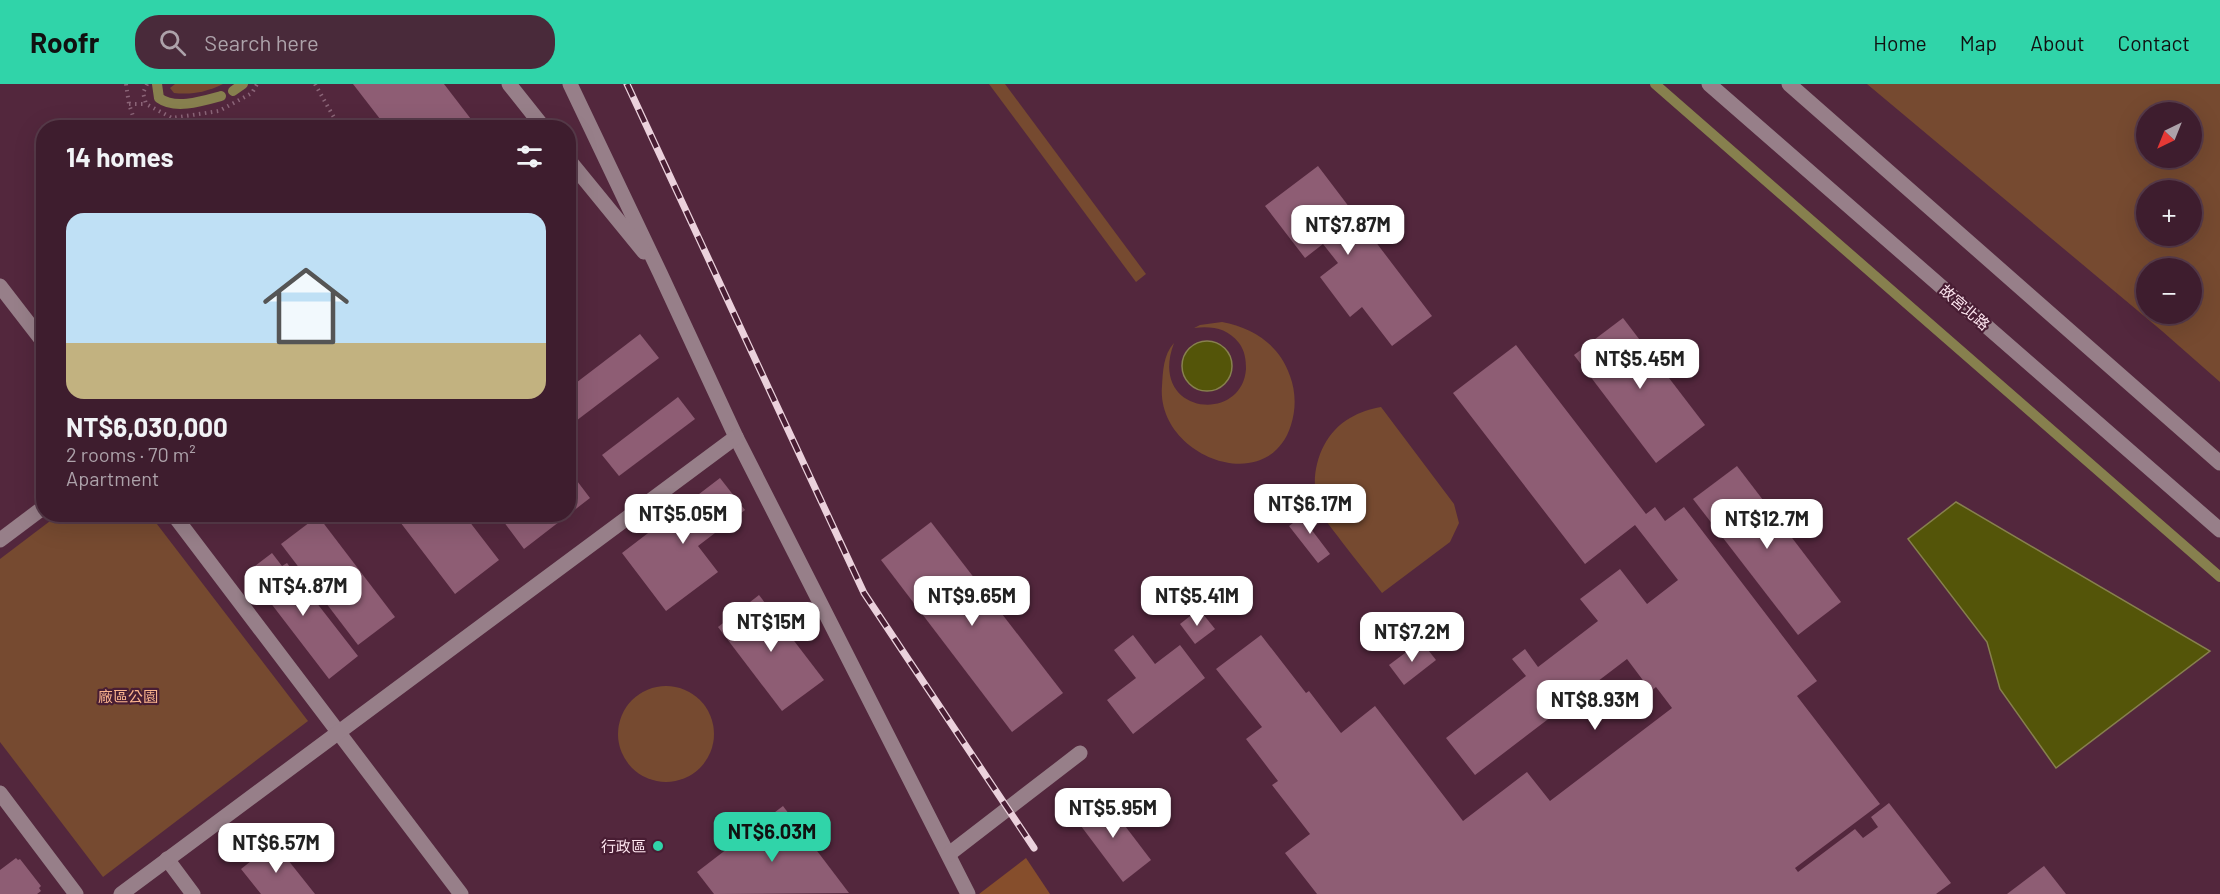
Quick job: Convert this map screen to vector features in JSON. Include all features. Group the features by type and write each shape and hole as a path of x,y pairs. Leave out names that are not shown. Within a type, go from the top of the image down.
{"street":[{"path":"509,84 538,120"},
{"path":"570,84 736,437 949,854 961,891"},
{"name":"故宮北路","path":"1709,84 2220,530"},
{"path":"1789,84 2220,463"},
{"path":"576,169 660,273"},
{"path":"0,286 36,333"},
{"path":"121,894 736,437"},
{"path":"0,540 36,513"},
{"path":"179,522 461,894"},
{"path":"949,854 1080,753"},
{"path":"0,793 76,894"},
{"path":"167,859 193,894"}],"path":[{"path":"126,84 134,120"},
{"path":"146,104 142,93 147,84"},
{"path":"129,104 146,104 172,118 219,111 252,93 258,84"},
{"path":"315,84 335,120"}],"green space":[{"path":"175,84 223,84 205,91 187,94 174,93 170,88"},
{"path":"989,84 1005,84 1146,274 1136,282"},
{"path":"1867,84 2220,84 2220,382 2154,324 2202,324 2202,258 2136,258 2136,309"},
{"path":"1222,322 1244,328 1264,339 1279,355 1292,382 1295,400 1291,425 1279,447 1260,460 1238,464 1216,460 1194,449 1176,432 1165,411 1162,386 1163,369 1174,343 1169,367 1173,385 1184,397 1198,404 1214,404 1229,399 1241,387 1246,366 1244,352 1239,343 1219,329 1194,328"},
{"path":"1381,407 1454,504 1459,523 1450,542 1382,593 1323,516 1315,489 1318,461 1330,436 1350,418"},
{"name":"廠區公園","path":"49,522 155,522 308,721 103,877 0,742 0,559"},
{"path":"666,686 684,689 700,700 711,716 714,734 711,752 700,768 684,779 666,782 648,779 632,768 621,752 618,734 621,716 632,700 648,689"}],"shaded area":[{"path":"1207,341 1216,343 1227,352 1232,366 1230,375 1221,386 1207,391 1198,389 1187,380 1182,366 1184,357 1193,346"},
{"path":"1956,502 2210,651 2056,768 2000,689 1987,642 1908,539"},
{"path":"1026,858 1050,894 979,894"}],"building":[{"path":"353,84 444,84 472,120 381,120"},
{"path":"1318,166 1432,316 1392,346 1362,307 1350,317 1320,277 1338,263 1323,244 1305,258 1265,206"},
{"path":"1623,318 1705,425 1656,463 1574,355"},
{"path":"640,334 659,358 576,421 576,383"},
{"path":"1516,345 1646,514 1655,507 1665,521 1684,507 1817,681 1797,696 1880,804 1795,868 1798,872 1855,829 1863,838 1878,827 1871,817 1889,803 1951,883 1936,894 1317,894 1285,853 1310,834 1272,785 1278,781 1246,739 1262,727 1216,669 1261,635 1306,693 1309,691 1341,733 1375,706 1463,821 1527,772 1550,801 1672,708 1656,687 1651,691 1627,659 1475,775 1446,738 1526,676 1512,659 1525,649 1538,667 1598,621 1580,599 1620,569 1647,604 1678,580 1635,525 1585,564 1453,393"},
{"path":"678,397 695,419 619,476 602,455"},
{"path":"1737,466 1841,602 1798,635 1693,499"},
{"path":"720,478 745,510 698,546 718,572 666,611 622,553"},
{"path":"576,480 590,498 576,509"},
{"path":"1313,508 1323,520 1311,529 1330,554 1318,563 1289,526"},
{"path":"310,522 323,522 395,617 358,645 281,544"},
{"path":"400,522 470,522 499,560 455,594"},
{"path":"504,522 559,522 524,549"},
{"path":"931,522 1063,693 1012,732 881,560"},
{"path":"272,553 282,566 287,563 299,580 287,589 298,601 309,593 358,656 329,679 247,572"},
{"path":"759,595 824,680 782,711 718,627"},
{"path":"1199,609 1215,629 1195,644 1180,624"},
{"path":"1133,635 1155,664 1180,645 1205,678 1133,734 1107,700 1136,678 1114,650"},
{"path":"1421,641 1436,660 1404,685 1389,665"},
{"path":"1103,797 1151,860 1123,882 1075,818"},
{"path":"783,806 849,893 714,894 697,872"},
{"path":"286,840 292,848 284,855 315,894 261,894 241,869 256,857 259,860"},
{"path":"16,858 20,859 41,886 39,888 41,891 37,894 0,894 0,870"},
{"path":"2044,866 2066,894 2007,894"}],"waterway":[{"path":"157,84 159,98 166,102 181,104 221,96"},
{"path":"233,91 243,84"},
{"path":"1655,84 2220,577"}],"railway":[{"path":"627,84 864,593 1034,848"}],"place":[{"name":"行政區","path":"658,846"}]}
